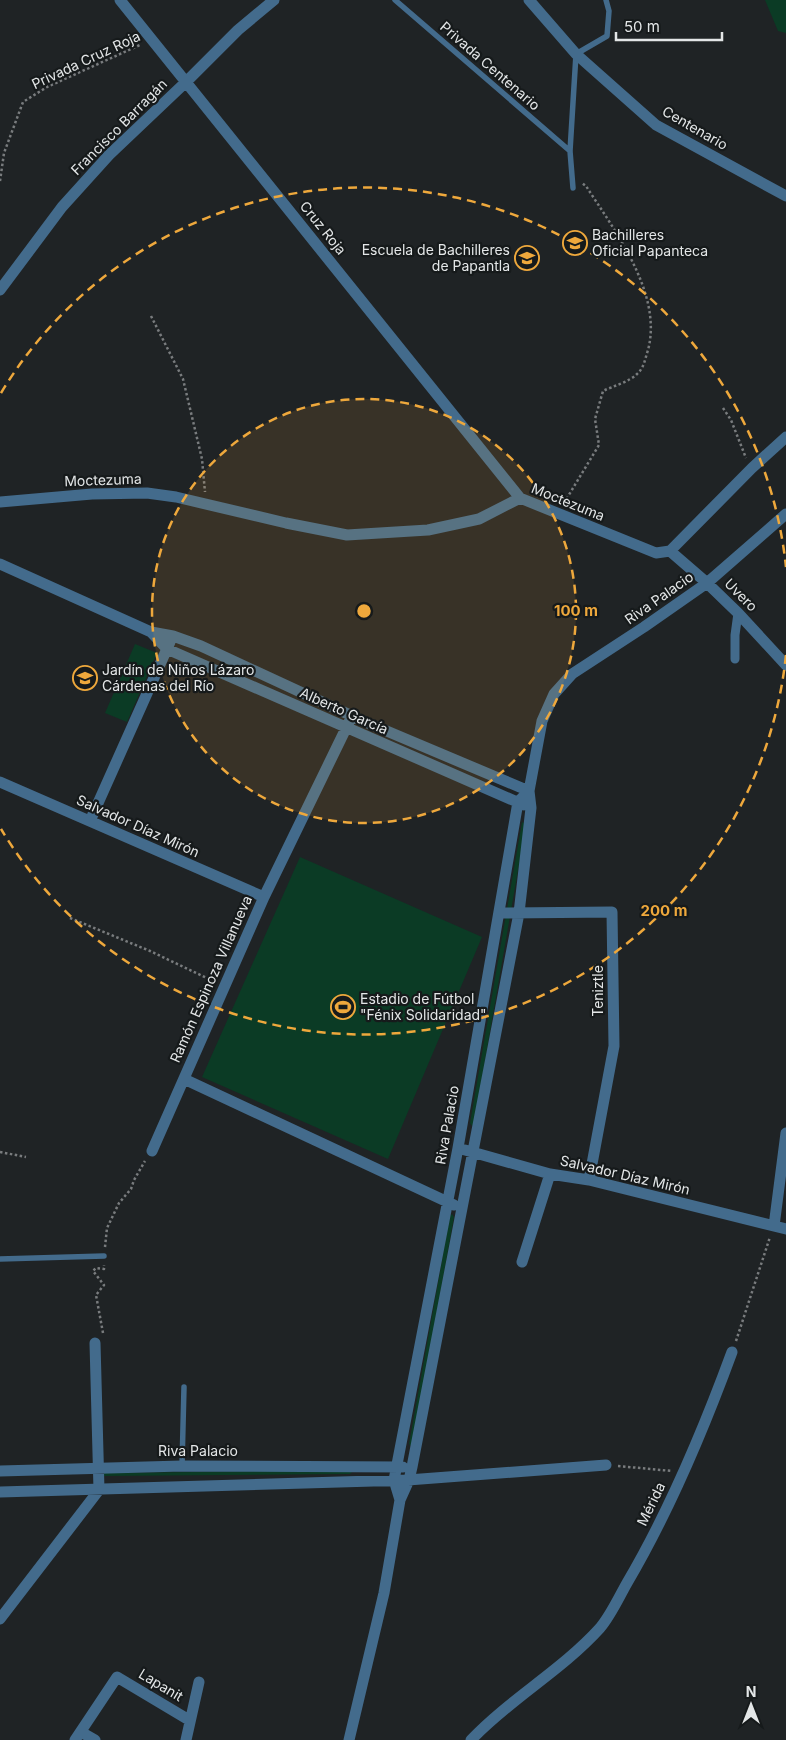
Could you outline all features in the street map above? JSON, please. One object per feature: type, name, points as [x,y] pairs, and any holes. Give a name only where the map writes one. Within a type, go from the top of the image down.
[{"type":"street","name":"Cruz Roja","points":[[120,0],[187,81],[520,498]]},
{"type":"street","name":"Francisco Barragán","points":[[0,290],[62,207],[109,155],[238,30],[274,0]]},
{"type":"street","name":"Centenario","points":[[529,0],[576,54],[656,125],[786,196]]},
{"type":"street","points":[[670,551],[752,468],[786,437]]},
{"type":"street","name":"Moctezuma","points":[[0,502],[92,494],[146,493],[176,497],[286,523],[347,535],[428,530],[479,519],[520,498],[656,553],[670,551]]},
{"type":"street","name":"Riva Palacio","points":[[349,1740],[384,1593],[400,1500],[409,1480],[412,1467],[519,913],[531,808],[528,791],[542,721],[554,694],[572,674],[707,583],[786,514]]},
{"type":"street","name":"Uvero","points":[[670,551],[738,612],[786,665]]},
{"type":"street","name":"Alberto García","points":[[0,564],[150,632],[173,636],[201,646],[352,716],[528,791]]},
{"type":"street","points":[[735,659],[735,635],[738,612]]},
{"type":"street","name":"Alberto García","points":[[150,632],[167,649],[531,808]]},
{"type":"street","points":[[90,821],[173,636]]},
{"type":"street","name":"Ramón Espinoza Villanueva","points":[[152,1151],[264,897],[352,716]]},
{"type":"street","name":"Salvador Díaz Mirón","points":[[0,782],[264,897]]},
{"type":"street","points":[[518,802],[528,791]]},
{"type":"street","name":"Riva Palacio","points":[[400,1500],[394,1480],[396,1467],[458,1148],[518,802]]},
{"type":"street","name":"Teniztle","points":[[499,913],[612,912],[614,1046],[589,1180]]},
{"type":"street","points":[[184,1079],[462,1208]]},
{"type":"street","points":[[774,1226],[786,1133]]},
{"type":"street","name":"Salvador Díaz Mirón","points":[[458,1148],[550,1174],[589,1180],[786,1229]]},
{"type":"street","points":[[522,1262],[550,1174]]},
{"type":"street","points":[[0,1619],[99,1490],[95,1343]]},
{"type":"street","name":"Mérida","points":[[471,1740],[491,1719],[576,1654],[602,1626],[638,1564],[683,1472],[715,1398],[732,1352]]},
{"type":"street","points":[[0,1492],[409,1480],[606,1465]]},
{"type":"street","name":"Riva Palacio","points":[[0,1471],[182,1466],[412,1467]]},
{"type":"street","points":[[208,1466],[208,1486]]},
{"type":"street","name":"Lapanit","points":[[78,1736],[117,1677],[190,1720]]},
{"type":"street","points":[[186,1740],[199,1682]]},
{"type":"street","points":[[78,1736],[95,1740]]},
{"type":"lane","name":"Privada Centenario","points":[[395,0],[570,151]]},
{"type":"lane","points":[[573,188],[570,151],[576,54],[607,36],[609,11],[606,0]]},
{"type":"lane","points":[[0,1259],[104,1256]]},
{"type":"lane","points":[[182,1466],[184,1387]]},
{"type":"path","name":"Privada Cruz Roja","points":[[0,181],[4,153],[23,102],[46,87],[152,40]]},
{"type":"path","points":[[558,514],[599,445],[595,419],[603,391],[636,376],[643,367],[652,336],[648,302],[634,266],[586,186],[572,176]]},
{"type":"path","points":[[151,316],[183,379],[202,459],[207,504]]},
{"type":"path","points":[[723,408],[731,420],[742,452],[752,468]]},
{"type":"path","points":[[70,918],[150,951],[224,986]]},
{"type":"path","points":[[95,1343],[103,1335],[96,1295],[104,1285],[92,1271],[96,1268],[104,1269],[107,1228],[119,1203],[132,1189],[134,1180],[152,1151]]},
{"type":"path","points":[[0,1152],[26,1156]]},
{"type":"path","points":[[732,1352],[774,1226]]},
{"type":"path","points":[[606,1465],[683,1472]]},
{"type":"green space","points":[[765,0],[786,0],[786,33],[778,31]]},
{"type":"green space","points":[[135,644],[157,653],[127,722],[105,713]]},
{"type":"green space","points":[[522,822],[526,824],[474,1124],[472,1126],[470,1123]]},
{"type":"green space","name":"Estadio de Fútbol \"Fénix Solidaridad\"","points":[[300,857],[482,937],[388,1159],[202,1077]]},
{"type":"green space","points":[[452,1214],[454,1217],[413,1444],[411,1446],[409,1444],[450,1216]]},
{"type":"green space","points":[[350,1470],[352,1472],[350,1474],[103,1476],[104,1473]]},
{"type":"place","name":"Bachilleres Oficial Papanteca","points":[[575,243]]},
{"type":"place","name":"Escuela de Bachilleres de Papantla","points":[[527,258]]},
{"type":"place","name":"Jardín de Niños Lázaro Cárdenas del Río","points":[[85,678]]},
{"type":"place","name":"Estadio de Fútbol \"Fénix Solidaridad\"","points":[[343,1007]]}]
